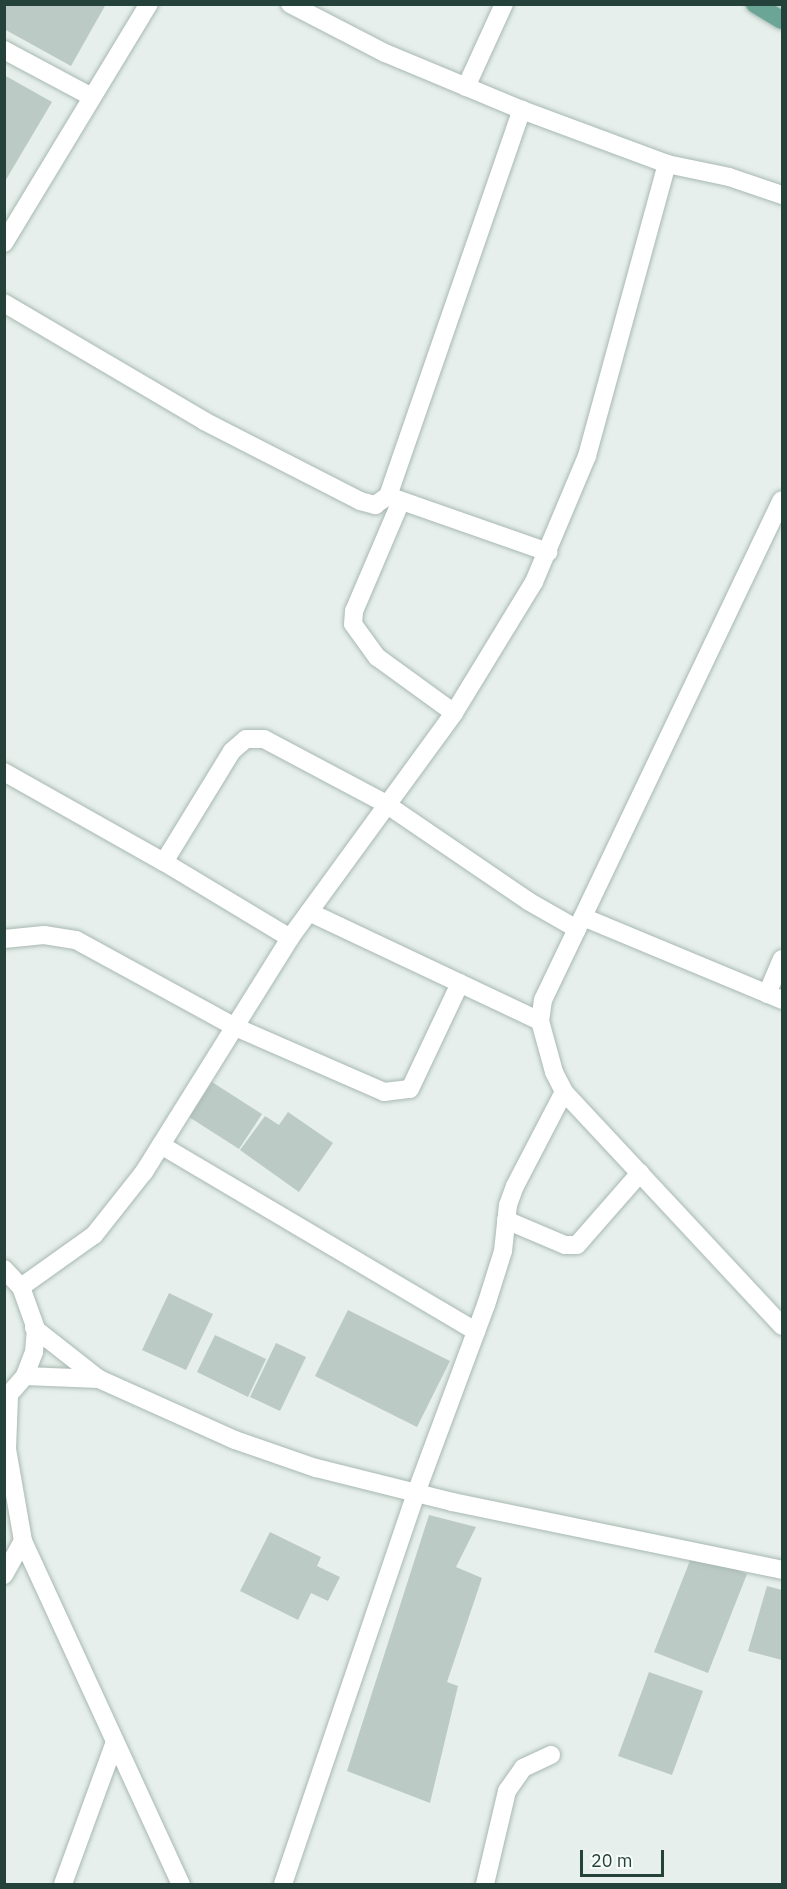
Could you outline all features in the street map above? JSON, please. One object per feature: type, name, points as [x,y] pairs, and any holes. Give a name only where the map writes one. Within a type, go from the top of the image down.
[{"type":"main road","points":[[755,4],[783,20]]},
{"type":"street","points":[[4,243],[149,4]]},
{"type":"street","points":[[290,4],[385,53],[522,110],[667,164],[729,177],[783,195]]},
{"type":"street","points":[[466,87],[504,4]]},
{"type":"street","points":[[4,50],[92,97]]},
{"type":"street","points":[[454,713],[376,657],[353,624],[354,611],[395,498],[522,110]]},
{"type":"street","points":[[21,1287],[94,1234],[161,1145],[233,1026],[290,938],[454,713],[548,552],[586,456],[667,164]]},
{"type":"street","points":[[4,303],[285,464],[360,501],[375,505],[395,498],[548,552]]},
{"type":"street","points":[[783,500],[543,1000],[540,1021],[554,1072],[564,1092],[783,1326]]},
{"type":"street","points":[[164,862],[232,751],[246,739],[264,739],[386,804],[528,901],[775,997],[783,959]]},
{"type":"street","points":[[4,772],[164,862],[290,938]]},
{"type":"street","points":[[309,912],[540,1021]]},
{"type":"street","points":[[4,939],[44,935],[76,939],[233,1026],[384,1092],[400,1093],[410,1089],[460,983]]},
{"type":"street","points":[[283,1884],[416,1493],[503,1251],[506,1220],[525,1161],[564,1092]]},
{"type":"street","points":[[161,1145],[476,1331]]},
{"type":"street","points":[[506,1220],[566,1245],[577,1245],[640,1173]]},
{"type":"street","points":[[4,1269],[21,1287],[34,1328],[34,1352],[26,1376],[7,1398],[7,1449],[24,1541],[182,1884]]},
{"type":"street","points":[[34,1328],[99,1379],[235,1440],[316,1468],[416,1493],[783,1570]]},
{"type":"street","points":[[26,1376],[99,1379]]},
{"type":"street","points":[[4,1502],[19,1522]]},
{"type":"street","points":[[4,1575],[24,1541]]},
{"type":"street","points":[[63,1884],[115,1742]]},
{"type":"street","points":[[485,1884],[507,1791],[523,1768],[551,1755]]},
{"type":"building","points":[[4,4],[106,4],[71,66],[4,29]]},
{"type":"building","points":[[4,75],[52,102],[4,183]]},
{"type":"building","points":[[212,1082],[262,1114],[239,1149],[189,1117]]},
{"type":"building","points":[[288,1112],[333,1143],[299,1192],[240,1150],[265,1116],[279,1125]]},
{"type":"building","points":[[169,1293],[213,1314],[186,1370],[142,1350]]},
{"type":"building","points":[[348,1310],[450,1361],[417,1427],[315,1376]]},
{"type":"building","points":[[215,1335],[266,1359],[248,1397],[197,1372]]},
{"type":"building","points":[[276,1343],[306,1357],[280,1411],[250,1397]]},
{"type":"building","points":[[429,1515],[476,1527],[456,1567],[482,1578],[447,1682],[458,1686],[430,1803],[347,1771]]},
{"type":"building","points":[[270,1532],[321,1557],[317,1566],[340,1577],[328,1601],[311,1593],[298,1620],[240,1591]]},
{"type":"building","points":[[693,1553],[747,1574],[708,1673],[654,1652]]},
{"type":"building","points":[[767,1586],[782,1590],[782,1660],[748,1651]]},
{"type":"building","points":[[649,1672],[703,1691],[672,1775],[618,1756]]}]
